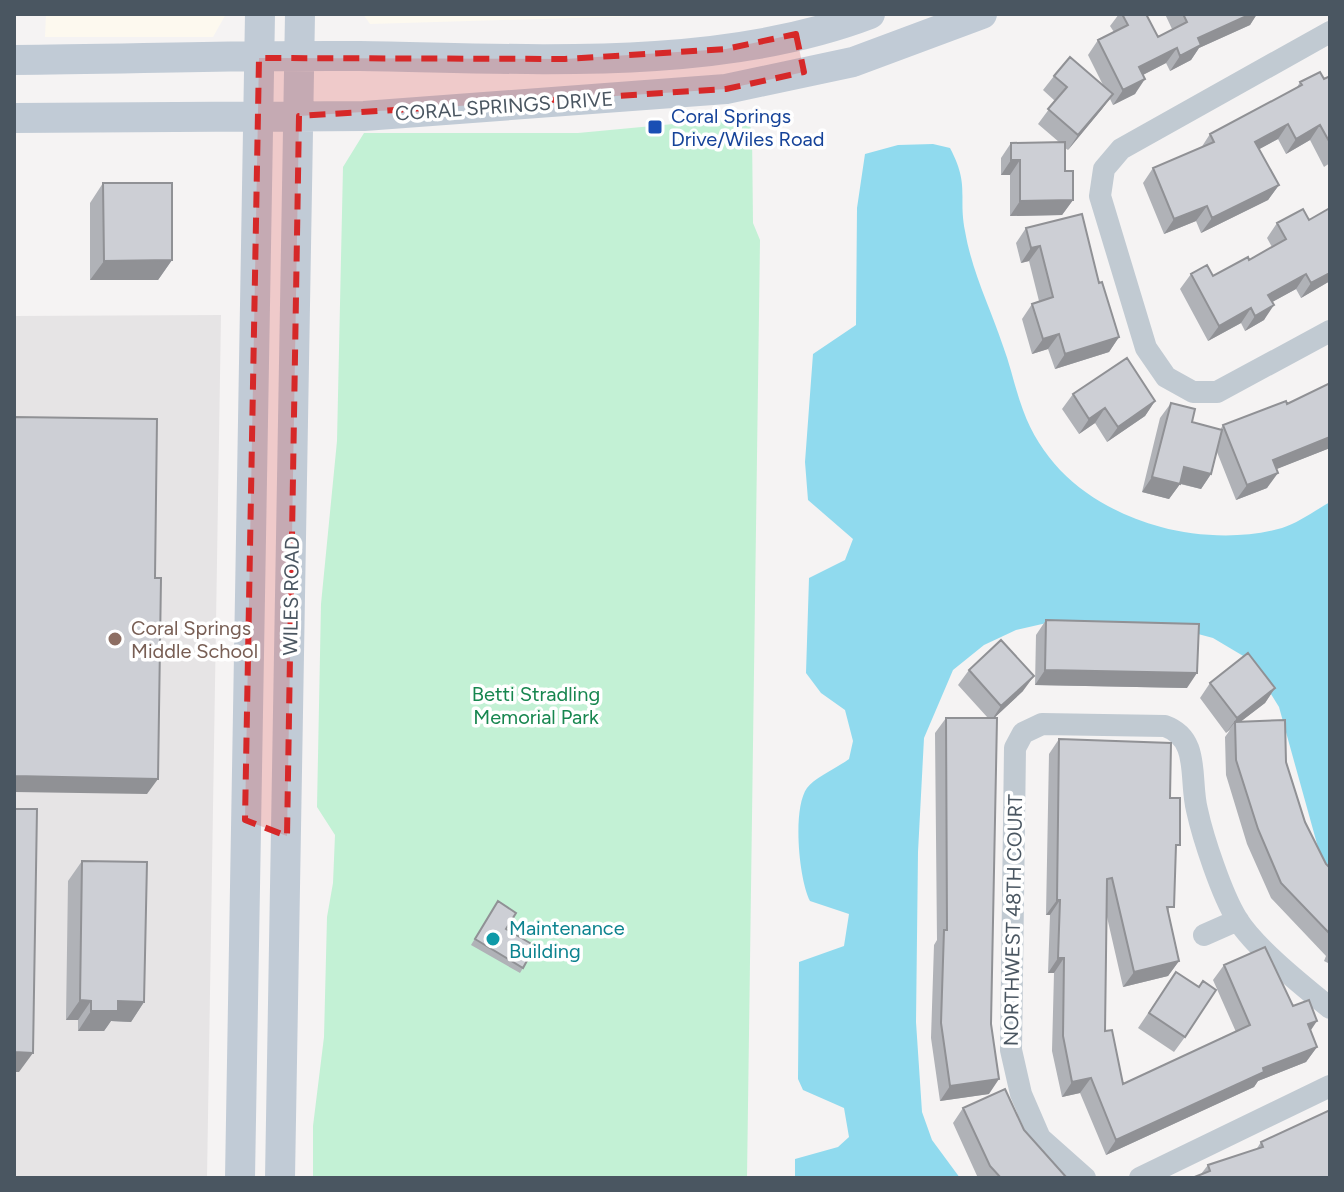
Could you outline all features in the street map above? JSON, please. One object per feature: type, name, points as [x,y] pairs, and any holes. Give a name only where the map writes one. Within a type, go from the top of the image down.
[{"type":"main road","name":"WILES ROAD","points":[[240,1178],[260,14]]},
{"type":"main road","name":"WILES ROAD","points":[[280,1178],[300,14]]},
{"type":"main road","points":[[14,60],[565,59],[726,49],[870,14]]},
{"type":"main road","name":"CORAL SPRINGS DRIVE","points":[[14,118],[258,117],[444,111],[726,89],[853,62],[982,14]]},
{"type":"main road","points":[[796,34],[804,72]]},
{"type":"main road","points":[[245,820],[287,836]]},
{"type":"main road","points":[[244,859],[286,871]]},
{"type":"street","points":[[1330,32],[1121,149],[1104,169],[1100,196],[1146,348],[1166,377],[1193,392],[1217,392],[1330,331]]},
{"type":"street","name":"NORTHWEST 48TH COURT","points":[[1085,1178],[1040,1138],[1021,1094],[1011,1050],[1015,748],[1023,733],[1042,724],[1165,726],[1179,731],[1189,743],[1196,810],[1238,920]]},
{"type":"street","points":[[1204,935],[1238,920],[1294,979],[1330,1008]]},
{"type":"street","points":[[1140,1178],[1330,1086]]},
{"type":"highlighted area","points":[[796,34],[804,72],[726,89],[299,116],[287,836],[245,820],[259,58],[565,59],[726,49]]},
{"type":"shaded area","points":[[46,14],[226,14],[213,37],[45,37]]},
{"type":"shaded area","points":[[363,14],[707,14],[370,24]]},
{"type":"shaded area","name":"Coral Springs Middle School","points":[[221,315],[207,1178],[14,1178],[14,316]]},
{"type":"green space","name":"Betti Stradling Memorial Park","points":[[748,117],[752,133],[753,223],[760,240],[747,1178],[313,1178],[313,1126],[324,1037],[327,917],[333,883],[335,835],[317,807],[321,604],[337,441],[343,167],[364,133],[578,133]]},
{"type":"water","points":[[933,144],[950,148],[960,172],[968,246],[1023,410],[1046,452],[1077,486],[1138,520],[1205,535],[1268,532],[1301,520],[1330,502],[1330,869],[1319,851],[1279,707],[1250,660],[1213,638],[1187,631],[1051,622],[1016,630],[984,645],[953,670],[924,738],[918,852],[916,1022],[922,1112],[932,1140],[960,1178],[795,1178],[795,1159],[838,1147],[849,1137],[844,1108],[803,1090],[798,1079],[799,962],[844,946],[849,914],[810,901],[800,862],[798,827],[802,798],[810,784],[849,759],[853,741],[845,710],[821,693],[806,673],[809,578],[845,560],[853,539],[808,500],[805,462],[813,354],[856,325],[857,208],[865,154],[898,145]]},
{"type":"building","points":[[1122,14],[1146,14],[1158,37],[1187,22],[1183,14],[1251,14],[1198,38],[1201,45],[1180,56],[1177,48],[1139,67],[1145,79],[1123,90],[1098,40],[1128,25]]},
{"type":"building","points":[[1070,57],[1113,94],[1078,135],[1048,109],[1067,87],[1054,76]]},
{"type":"building","points":[[1320,72],[1324,79],[1330,76],[1330,143],[1320,125],[1296,139],[1288,124],[1255,142],[1279,185],[1212,218],[1207,206],[1174,219],[1153,168],[1214,142],[1210,134],[1302,85],[1300,82]]},
{"type":"building","points":[[1065,142],[1065,171],[1073,171],[1073,200],[1020,201],[1020,160],[1011,160],[1011,143]]},
{"type":"building","points":[[103,183],[172,183],[172,260],[104,261]]},
{"type":"building","points":[[1330,208],[1330,273],[1311,283],[1306,274],[1268,295],[1274,305],[1255,316],[1251,308],[1219,326],[1191,274],[1207,265],[1213,276],[1248,257],[1249,260],[1286,239],[1277,223],[1303,209],[1309,220]]},
{"type":"building","points":[[1082,214],[1099,283],[1102,282],[1119,337],[1065,354],[1059,334],[1043,339],[1032,304],[1053,297],[1040,246],[1031,248],[1026,228]]},
{"type":"building","points":[[1127,358],[1155,401],[1118,427],[1105,408],[1089,419],[1073,394]]},
{"type":"building","points":[[1330,383],[1330,437],[1273,460],[1278,473],[1247,485],[1223,425],[1286,401],[1287,404]]},
{"type":"building","points":[[1171,403],[1195,409],[1192,422],[1222,430],[1211,474],[1184,467],[1180,484],[1152,477]]},
{"type":"building","points":[[14,417],[157,419],[155,578],[161,578],[158,779],[14,776]]},
{"type":"building","points":[[1046,620],[1199,624],[1197,673],[1045,670]]},
{"type":"building","points":[[1001,640],[1034,676],[1001,706],[969,670]]},
{"type":"building","points":[[1248,653],[1275,688],[1237,718],[1210,683]]},
{"type":"building","points":[[946,718],[997,718],[991,1024],[999,1079],[950,1086],[941,1023],[944,930],[947,930]]},
{"type":"building","points":[[1285,720],[1286,762],[1305,822],[1330,868],[1330,934],[1281,883],[1258,829],[1236,760],[1235,722]]},
{"type":"building","points":[[1059,739],[1171,743],[1170,798],[1180,798],[1180,845],[1176,845],[1174,907],[1167,907],[1179,961],[1134,972],[1112,878],[1107,879],[1105,1031],[1112,1030],[1123,1084],[1250,1025],[1224,965],[1265,947],[1293,1006],[1309,1000],[1317,1021],[1308,1024],[1317,1047],[1263,1068],[1264,1072],[1116,1140],[1091,1078],[1072,1082],[1063,1036],[1064,958],[1058,958],[1060,900],[1057,900]]},
{"type":"building","points":[[14,809],[37,809],[33,1053],[14,1052]]},
{"type":"building","points":[[82,861],[147,862],[144,1002],[118,1001],[118,1011],[91,1011],[91,1001],[80,1000]]},
{"type":"building","name":"Maintenance Building","points":[[498,901],[516,913],[506,929],[535,946],[523,968],[475,939]]},
{"type":"building","points":[[1176,972],[1199,987],[1203,981],[1216,990],[1185,1037],[1149,1013]]},
{"type":"building","points":[[1005,1089],[1024,1130],[1067,1178],[1001,1178],[990,1166],[963,1108]]},
{"type":"building","points":[[1330,1110],[1330,1178],[1192,1178],[1210,1171],[1208,1165],[1263,1147],[1261,1142]]},
{"type":"place","name":"Coral Springs Drive/Wiles Road","points":[[655,127]]},
{"type":"place","name":"Coral Springs Middle School","points":[[115,639]]},
{"type":"place","name":"Maintenance Building","points":[[493,939]]}]
